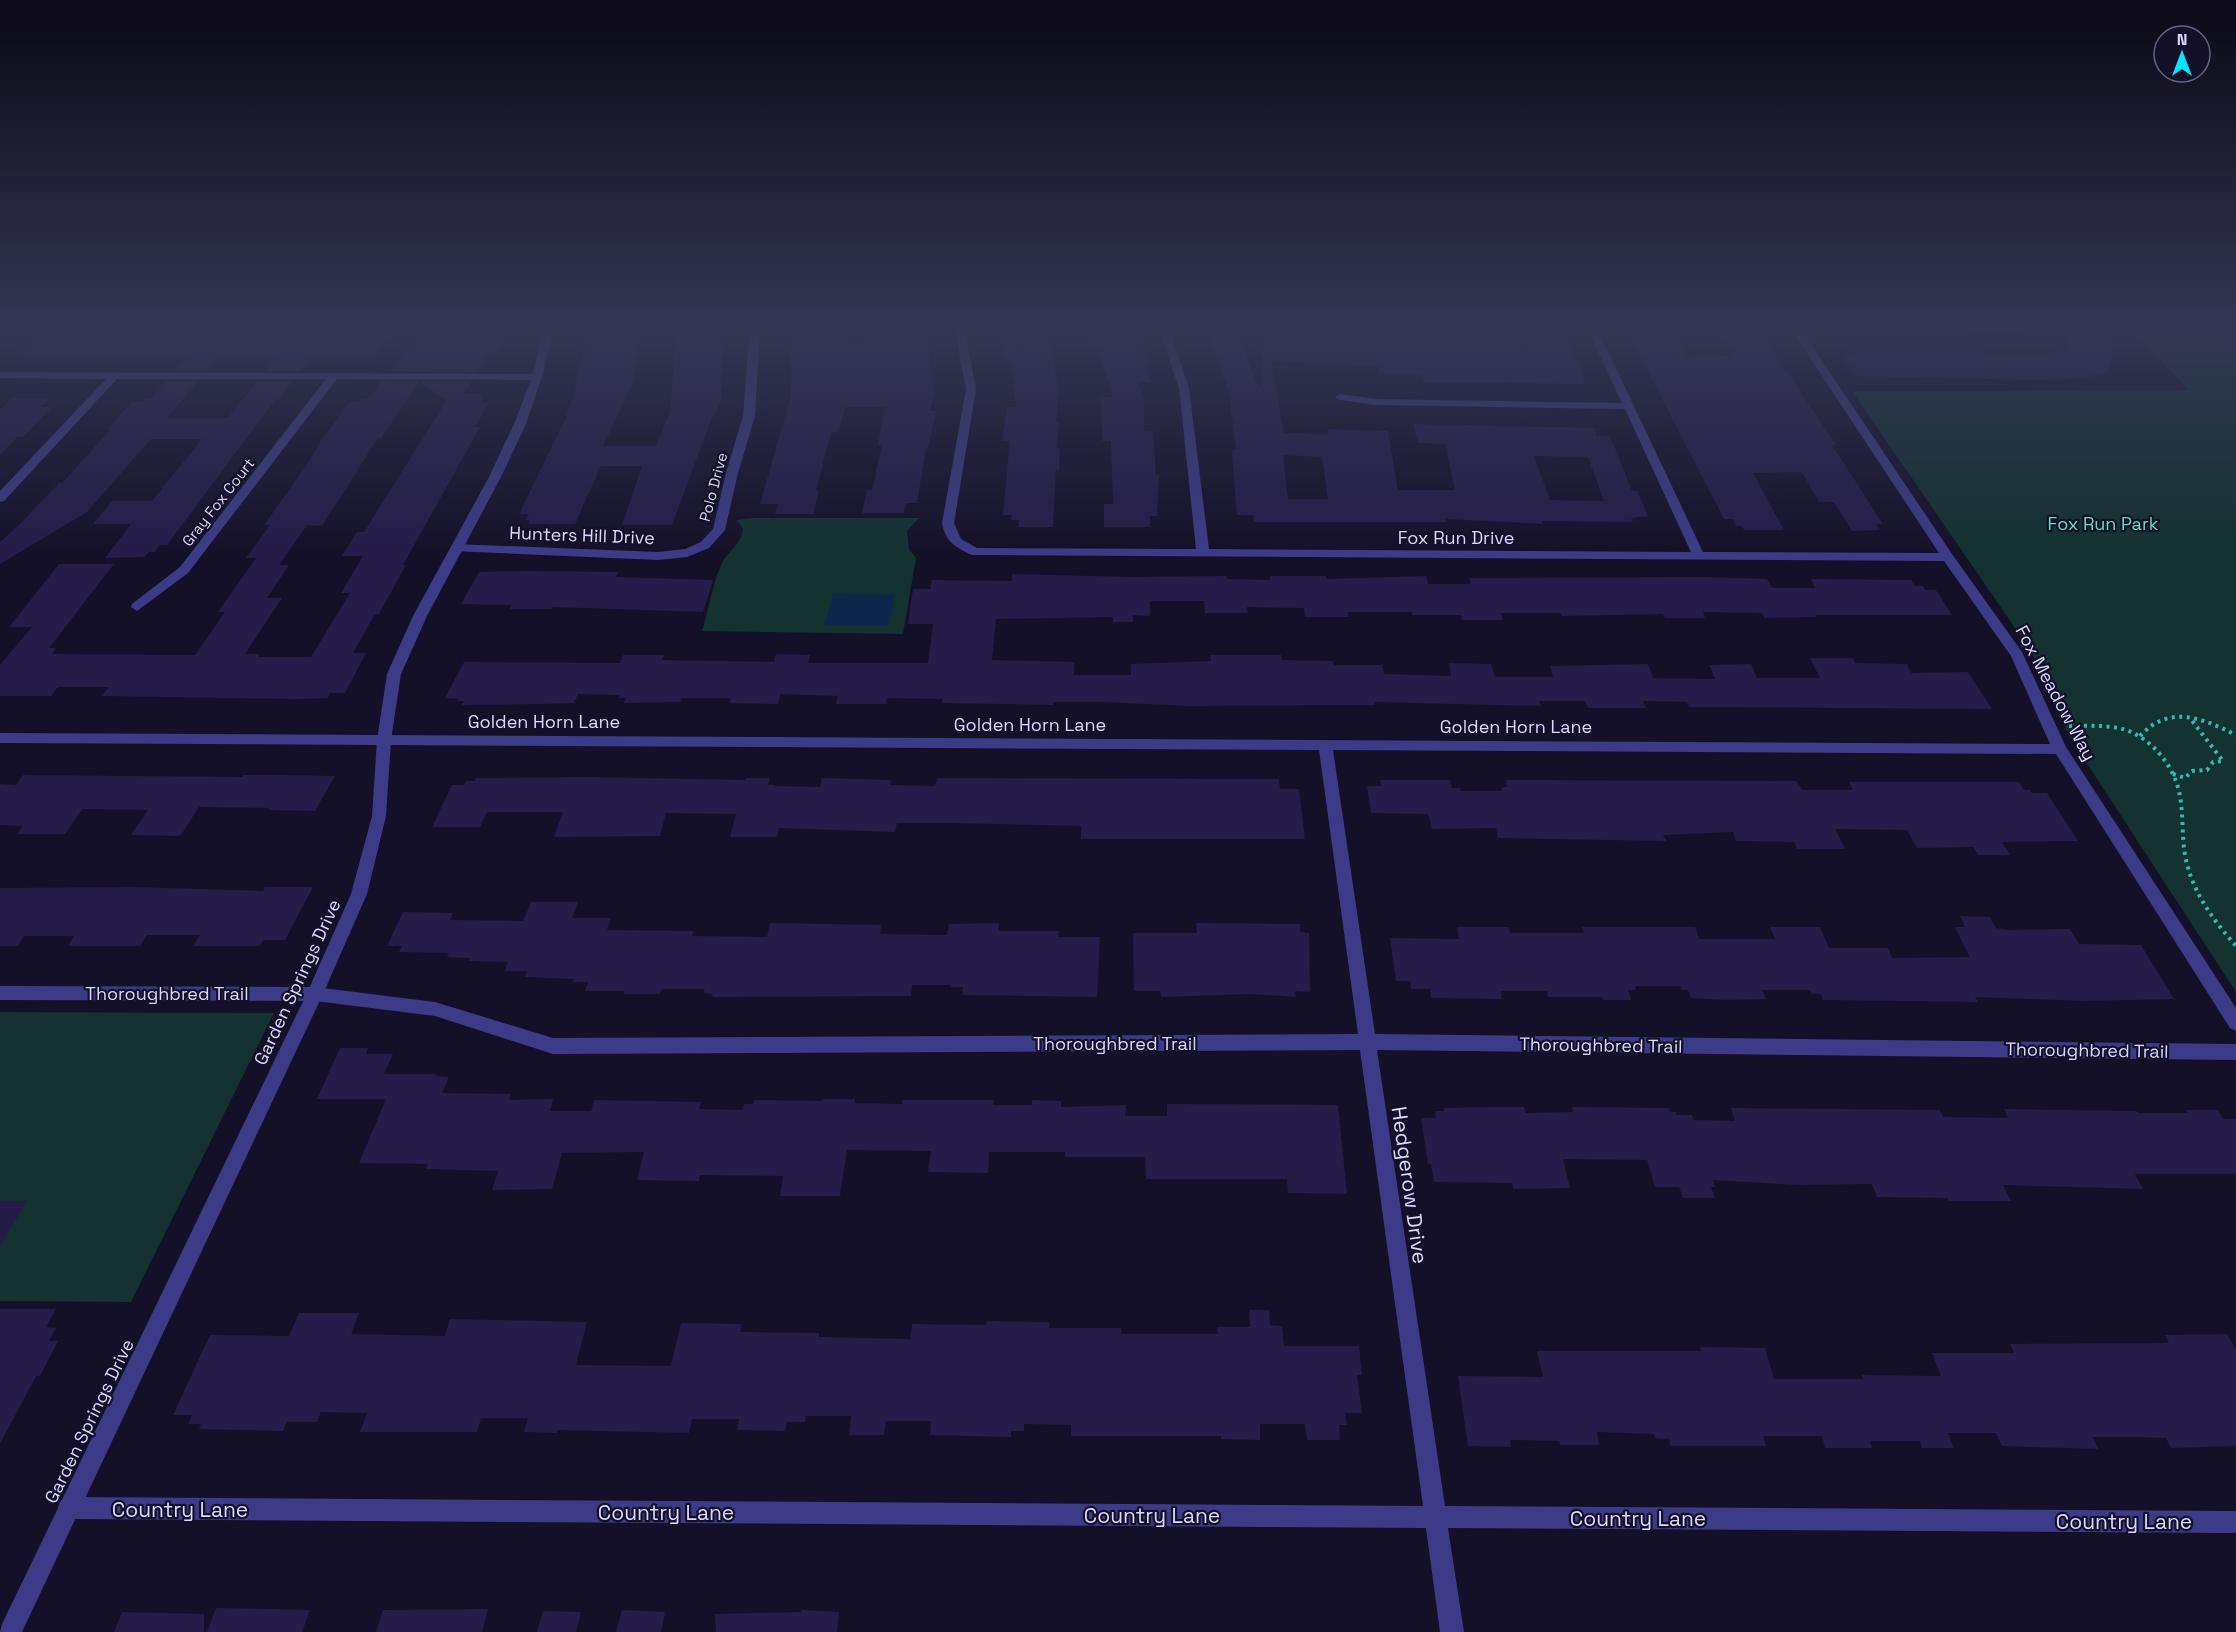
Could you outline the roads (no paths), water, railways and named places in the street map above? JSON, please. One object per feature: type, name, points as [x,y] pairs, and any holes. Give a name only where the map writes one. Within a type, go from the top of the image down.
[{"type":"street","points":[[0,498],[90,402]]},
{"type":"street","name":"Gray Fox Court","points":[[137,607],[184,570],[314,402]]},
{"type":"street","name":"Garden Springs Drive","points":[[10,1632],[315,994],[359,894],[379,816],[384,740],[394,674],[420,616],[507,451],[527,402]]},
{"type":"street","name":"Polo Drive","points":[[705,545],[719,530],[732,473],[749,416],[750,402]]},
{"type":"street","name":"Fox Run Drive","points":[[969,402],[948,523],[953,539],[963,548],[986,553],[1948,557]]},
{"type":"street","points":[[1186,402],[1203,553]]},
{"type":"street","points":[[1386,402],[1627,406]]},
{"type":"street","points":[[1625,402],[1699,556]]},
{"type":"street","name":"Fox Meadow Way","points":[[1845,402],[1948,557],[2017,655],[2060,749],[2236,1023]]},
{"type":"street","name":"Hunters Hill Drive","points":[[456,548],[658,556],[687,553],[705,545]]},
{"type":"street","name":"Golden Horn Lane","points":[[0,738],[2060,749]]},
{"type":"street","name":"Hedgerow Drive","points":[[1324,745],[1452,1632]]},
{"type":"street","name":"Thoroughbred Trail","points":[[0,993],[315,994],[435,1009],[553,1046],[1367,1042],[2236,1052]]},
{"type":"street","name":"Country Lane","points":[[69,1508],[2236,1522]]},
{"type":"water","points":[[833,594],[895,595],[889,626],[825,625]]},
{"type":"park label","name":"Fox Run Park","points":[[2103,523]]}]
